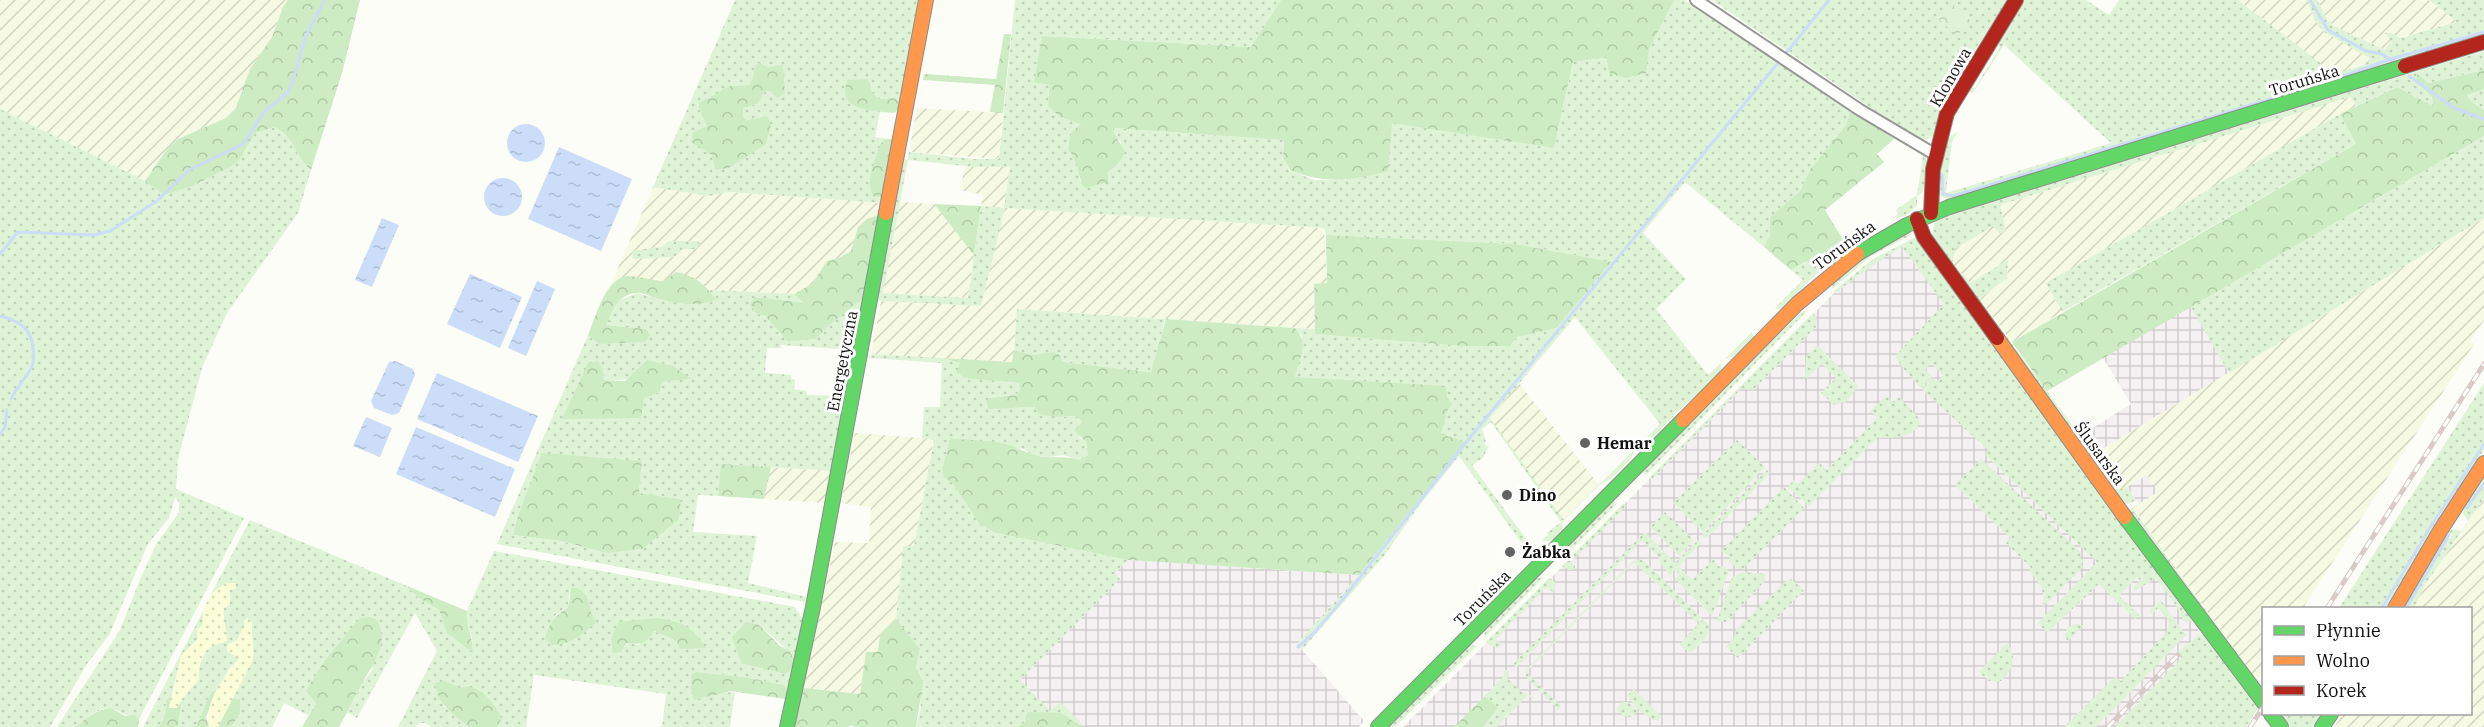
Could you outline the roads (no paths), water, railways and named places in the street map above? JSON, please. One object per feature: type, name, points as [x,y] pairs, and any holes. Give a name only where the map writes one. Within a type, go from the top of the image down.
[{"type":"street","name":"Energetyczna","points":[[788,727],[813,607],[926,0]]},
{"type":"street","points":[[1696,0],[1860,110],[1936,155]]},
{"type":"street","name":"Klonowa","points":[[1931,213],[1931,190],[1936,155],[1944,123],[1954,100],[2016,0]]},
{"type":"street","name":"Toruńska","points":[[1378,727],[1824,279],[1875,241],[1931,213],[2484,42]]},
{"type":"street","name":"Ślusarska","points":[[1917,219],[1924,237],[2124,515],[2262,700]]},
{"type":"street","points":[[2396,607],[2440,531],[2484,463]]},
{"type":"street","points":[[2272,715],[2281,727]]},
{"type":"water","points":[[526,124],[539,130],[545,143],[539,156],[526,162],[513,156],[507,143],[513,130]]},
{"type":"water","points":[[559,147],[632,179],[601,251],[528,219]]},
{"type":"water","points":[[503,178],[516,184],[522,197],[516,210],[503,216],[490,210],[484,197],[490,184]]},
{"type":"water","points":[[382,218],[399,225],[372,287],[355,280]]},
{"type":"water","points":[[470,274],[522,297],[500,348],[447,324]]},
{"type":"water","points":[[537,281],[555,289],[526,356],[508,348]]},
{"type":"water","points":[[395,361],[413,369],[415,375],[399,413],[392,415],[374,408],[371,401],[389,362]]},
{"type":"water","points":[[437,373],[538,416],[518,462],[417,419]]},
{"type":"water","points":[[366,417],[392,428],[380,457],[353,446]]},
{"type":"water","points":[[416,427],[515,469],[495,517],[396,474]]},
{"type":"waterway","points":[[0,254],[18,232],[94,235],[110,231],[157,201],[189,170],[243,144],[265,111],[291,87],[306,35],[325,0]]},
{"type":"waterway","points":[[1787,52],[1829,0]]},
{"type":"waterway","points":[[2310,0],[2328,30],[2366,51],[2382,54],[2394,62]]},
{"type":"waterway","points":[[1942,175],[1943,194],[1953,196],[2484,32]]},
{"type":"waterway","points":[[1298,647],[1313,634],[1338,605],[1472,435],[1778,63]]},
{"type":"waterway","points":[[2409,76],[2454,108],[2484,119]]},
{"type":"waterway","points":[[0,316],[23,326],[32,342],[32,367],[11,399]]},
{"type":"waterway","points":[[0,435],[5,427],[7,410]]},
{"type":"waterway","points":[[2383,607],[2484,444]]},
{"type":"waterway","points":[[2467,508],[2484,483]]},
{"type":"waterway","points":[[2407,607],[2449,535]]},
{"type":"railway","points":[[2328,607],[2484,364]]},
{"type":"railway","points":[[2108,727],[2178,655]]},
{"type":"railway","points":[[2250,727],[2262,709]]},
{"type":"place","name":"Hemar","points":[[1585,443]]},
{"type":"place","name":"Dino","points":[[1507,495]]},
{"type":"place","name":"Żabka","points":[[1510,552]]}]
